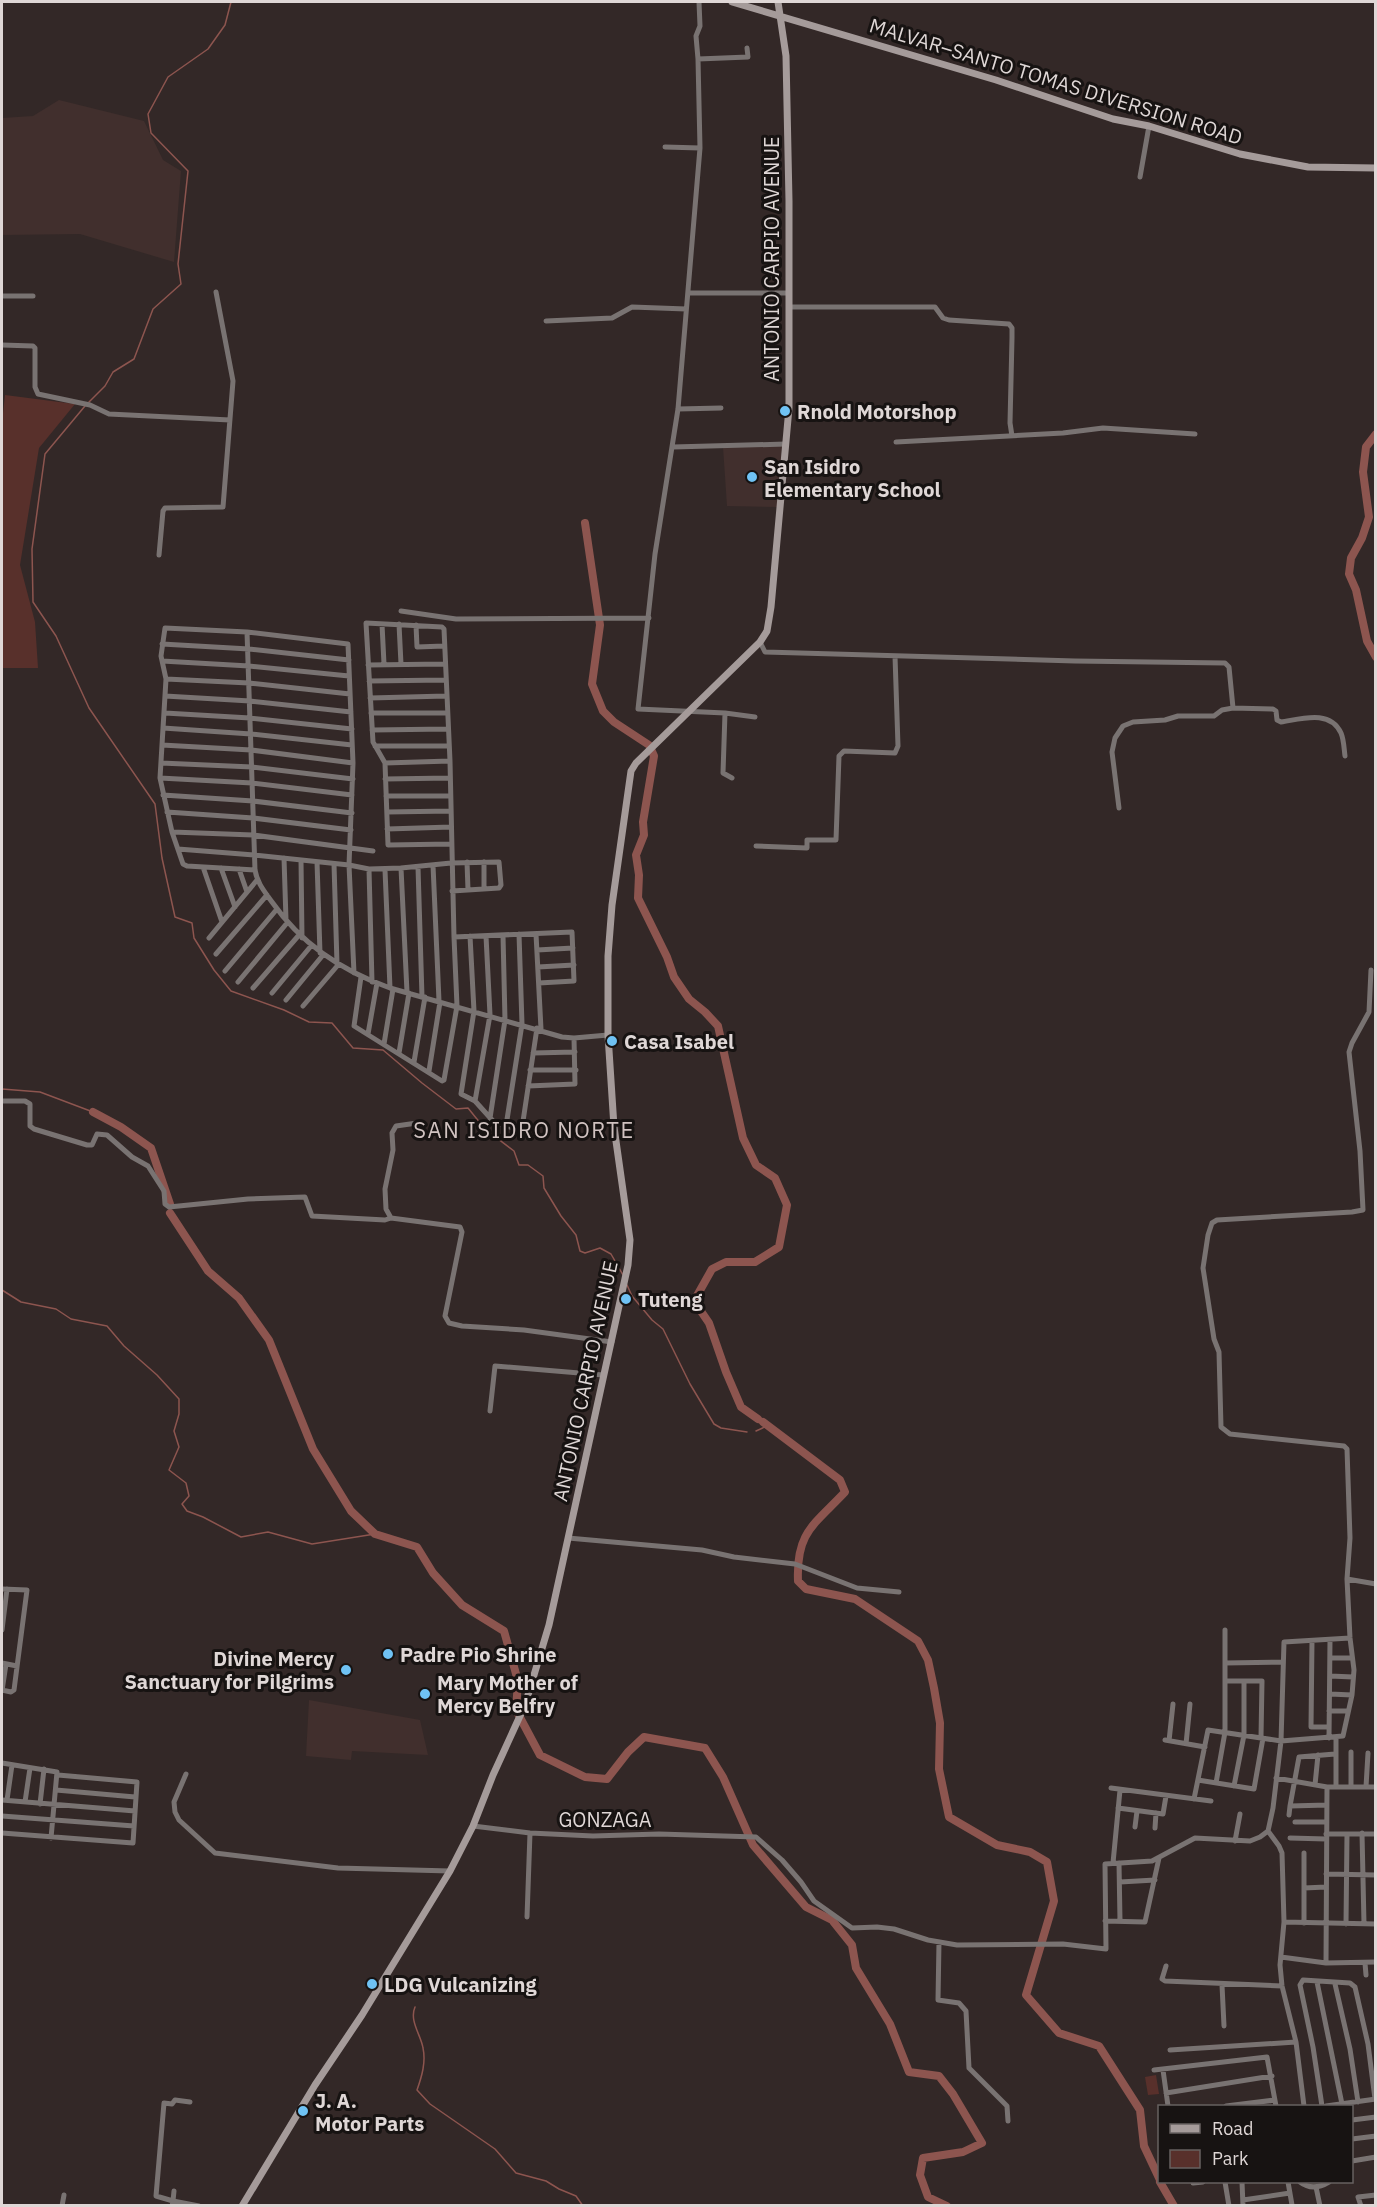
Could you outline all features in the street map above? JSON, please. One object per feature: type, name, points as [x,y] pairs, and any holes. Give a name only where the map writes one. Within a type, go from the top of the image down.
[{"type":"street","points":[[699,2],[700,26],[696,36],[700,148],[678,409],[655,554],[638,709],[725,713],[755,717]]},
{"type":"street","name":"MALVAR–SANTO TOMAS DIVERSION ROAD","points":[[732,2],[996,80],[1113,119],[1149,126],[1240,154],[1308,167],[1376,168]]},
{"type":"street","name":"ANTONIO CARPIO AVENUE","points":[[242,2205],[450,1871],[473,1826],[514,1726],[525,1705],[549,1625],[628,1265],[630,1240],[614,1127],[608,1035],[612,906],[631,771],[636,763],[760,642],[767,631],[771,607],[789,408],[786,56],[778,2]]},
{"type":"street","points":[[698,59],[748,57],[747,48]]},
{"type":"street","points":[[1140,177],[1149,126]]},
{"type":"street","points":[[665,147],[700,148]]},
{"type":"street","points":[[159,555],[162,511],[165,508],[223,507],[233,381],[216,292]]},
{"type":"street","points":[[688,293],[789,293]]},
{"type":"street","points":[[2,296],[33,296]]},
{"type":"street","points":[[546,321],[612,318],[632,307],[686,309]]},
{"type":"street","points":[[789,307],[935,307],[943,318],[950,320],[1008,324],[1012,328],[1010,423],[1012,436]]},
{"type":"street","points":[[2,345],[33,346],[35,348],[35,387],[38,394],[90,405],[109,414],[230,420]]},
{"type":"street","points":[[678,409],[721,408]]},
{"type":"street","points":[[896,442],[1063,433],[1103,428],[1195,434]]},
{"type":"street","points":[[673,447],[786,444]]},
{"type":"street","points":[[401,611],[456,619],[649,618]]},
{"type":"street","points":[[361,977],[353,1024],[442,1081],[444,1080],[457,1006],[451,863],[451,844],[451,828],[451,811],[450,761],[442,627],[366,623],[373,742],[385,763],[388,845],[451,844]]},
{"type":"street","points":[[382,624],[384,664]]},
{"type":"street","points":[[399,624],[401,664]]},
{"type":"street","points":[[416,625],[417,647],[444,646]]},
{"type":"street","points":[[255,870],[185,865],[178,849],[159,778],[166,679],[162,661],[162,644],[166,627],[247,632],[347,643],[353,763],[349,866],[354,973]]},
{"type":"street","points":[[247,632],[255,870],[257,880],[286,922],[300,937],[337,964],[361,977],[392,988],[561,1037],[608,1035]]},
{"type":"street","points":[[760,642],[765,652],[1225,663],[1229,667],[1233,708]]},
{"type":"street","points":[[162,644],[249,649],[349,660]]},
{"type":"street","points":[[756,846],[807,848],[807,840],[836,840],[839,756],[844,751],[895,753],[898,746],[895,656]]},
{"type":"street","points":[[162,661],[249,666],[349,676]]},
{"type":"street","points":[[368,665],[444,664]]},
{"type":"street","points":[[166,679],[249,683],[350,694]]},
{"type":"street","points":[[369,681],[445,680]]},
{"type":"street","points":[[165,696],[250,701],[351,712]]},
{"type":"street","points":[[370,698],[446,696]]},
{"type":"street","points":[[1119,808],[1112,752],[1115,738],[1123,726],[1133,722],[1165,720],[1178,716],[1214,716],[1222,710],[1233,708],[1275,710],[1277,720],[1281,722],[1321,716],[1328,719],[1341,733],[1345,756]]},
{"type":"street","points":[[165,713],[250,718],[352,729]]},
{"type":"street","points":[[371,713],[447,713]]},
{"type":"street","points":[[725,713],[723,773],[732,778]]},
{"type":"street","points":[[163,728],[251,734],[352,745]]},
{"type":"street","points":[[372,730],[448,729]]},
{"type":"street","points":[[162,745],[251,750],[353,763]]},
{"type":"street","points":[[375,746],[449,746]]},
{"type":"street","points":[[385,763],[450,761]]},
{"type":"street","points":[[161,763],[252,767],[353,779]]},
{"type":"street","points":[[385,779],[450,777]]},
{"type":"street","points":[[159,778],[252,783],[352,795]]},
{"type":"street","points":[[163,795],[252,801],[351,813]]},
{"type":"street","points":[[386,796],[450,796]]},
{"type":"street","points":[[387,812],[451,811]]},
{"type":"street","points":[[167,812],[253,818],[351,830]]},
{"type":"street","points":[[387,829],[451,828]]},
{"type":"street","points":[[172,832],[253,835],[373,851]]},
{"type":"street","points":[[178,849],[385,870],[451,863],[499,862],[501,885],[499,888],[452,891]]},
{"type":"street","points":[[238,982],[286,922],[284,858]]},
{"type":"street","points":[[254,988],[300,937],[301,860]]},
{"type":"street","points":[[286,1000],[322,954],[317,862]]},
{"type":"street","points":[[467,862],[468,890]]},
{"type":"street","points":[[484,862],[484,889]]},
{"type":"street","points":[[303,1006],[337,964],[334,864]]},
{"type":"street","points":[[429,1071],[439,1001],[433,865]]},
{"type":"street","points":[[203,867],[222,922]]},
{"type":"street","points":[[414,1062],[423,997],[418,867]]},
{"type":"street","points":[[221,868],[235,907]]},
{"type":"street","points":[[399,1053],[408,993],[401,868]]},
{"type":"street","points":[[239,869],[247,892]]},
{"type":"street","points":[[368,1034],[375,982],[369,869]]},
{"type":"street","points":[[384,1044],[392,988],[385,870]]},
{"type":"street","points":[[209,938],[257,880]]},
{"type":"street","points":[[216,954],[267,895]]},
{"type":"street","points":[[225,971],[277,909]]},
{"type":"street","points":[[454,937],[572,932],[574,981],[538,983]]},
{"type":"street","points":[[506,1126],[522,1024],[519,934]]},
{"type":"street","points":[[470,936],[474,1011],[460,1092],[475,1101],[493,1121],[518,1130],[522,1128],[530,1070],[539,1029],[536,934]]},
{"type":"street","points":[[490,1118],[505,1020],[503,935]]},
{"type":"street","points":[[475,1101],[490,1015],[486,936]]},
{"type":"street","points":[[272,993],[311,946]]},
{"type":"street","points":[[537,950],[573,948]]},
{"type":"street","points":[[538,967],[574,965]]},
{"type":"street","points":[[1194,1799],[1208,1730],[1281,1741],[1343,1736],[1352,1695],[1354,1670],[1351,1658],[1347,1579],[1350,1538],[1347,1449],[1344,1446],[1230,1434],[1221,1427],[1219,1352],[1214,1339],[1203,1268],[1208,1235],[1212,1223],[1217,1220],[1363,1210],[1360,1151],[1349,1052],[1369,1012],[1371,970]]},
{"type":"street","points":[[528,1086],[572,1086],[576,1082],[574,1038]]},
{"type":"street","points":[[533,1053],[575,1052]]},
{"type":"street","points":[[530,1070],[576,1070]]},
{"type":"street","points":[[2,1101],[28,1102],[30,1126],[34,1130],[87,1146],[92,1145],[97,1134],[107,1135],[132,1157],[148,1166],[164,1191],[165,1204],[168,1207],[248,1199],[305,1197],[312,1216],[385,1220],[391,1218],[460,1227],[462,1232],[445,1316],[449,1323],[612,1342]]},
{"type":"street","points":[[391,1218],[386,1209],[385,1189],[393,1150],[392,1133],[396,1126],[417,1123]]},
{"type":"street","points":[[490,1411],[495,1366],[603,1375]]},
{"type":"street","points":[[568,1538],[702,1550],[735,1557],[795,1564],[857,1588],[899,1592]]},
{"type":"street","points":[[1347,1579],[1376,1584]]},
{"type":"street","points":[[2,1630],[4,1589],[27,1590],[14,1690],[2,1691],[4,1664],[17,1666]]},
{"type":"street","points":[[1216,1783],[1225,1732],[1225,1630]]},
{"type":"street","points":[[1008,2121],[1007,2106],[969,2068],[966,2011],[959,2003],[938,2000],[939,1942],[957,1945],[1045,1944],[1106,1949],[1105,1864],[1152,1861],[1194,1838],[1250,1841],[1268,1831],[1281,1741],[1284,1642],[1350,1638]]},
{"type":"street","points":[[1330,1640],[1329,1727],[1335,1755],[1336,1787]]},
{"type":"street","points":[[1312,1641],[1311,1727],[1329,1727]]},
{"type":"street","points":[[1330,1658],[1351,1658]]},
{"type":"street","points":[[1225,1663],[1283,1662]]},
{"type":"street","points":[[1330,1676],[1353,1677]]},
{"type":"street","points":[[1198,1780],[1254,1789],[1262,1737],[1262,1682],[1225,1681]]},
{"type":"street","points":[[1234,1786],[1244,1735],[1244,1681]]},
{"type":"street","points":[[1330,1694],[1352,1695]]},
{"type":"street","points":[[1173,1704],[1167,1740],[1204,1747]]},
{"type":"street","points":[[1186,1744],[1190,1704]]},
{"type":"street","points":[[1329,1711],[1348,1711]]},
{"type":"street","points":[[1351,1752],[1351,1787]]},
{"type":"street","points":[[1366,1787],[1368,1753]]},
{"type":"street","points":[[1315,1785],[1318,1755]]},
{"type":"street","points":[[1289,1815],[1299,1757],[1335,1755]]},
{"type":"street","points":[[2,1764],[44,1769],[57,1772],[58,1775],[137,1782],[134,1843],[2,1833]]},
{"type":"street","points":[[12,1766],[4,1800],[135,1811]]},
{"type":"street","points":[[25,1802],[30,1768]]},
{"type":"street","points":[[40,1804],[44,1769]]},
{"type":"street","points":[[186,1774],[174,1802],[175,1812],[179,1820],[215,1853],[338,1868],[450,1871]]},
{"type":"street","points":[[51,1838],[58,1775]]},
{"type":"street","points":[[1276,1778],[1327,1787],[1376,1787]]},
{"type":"street","points":[[1326,1963],[1327,1787]]},
{"type":"street","points":[[1111,1788],[1211,1801]]},
{"type":"street","points":[[56,1790],[135,1797]]},
{"type":"street","points":[[1120,1790],[1116,1863],[1120,1882],[1120,1921]]},
{"type":"street","points":[[1118,1808],[1163,1814],[1166,1796]]},
{"type":"street","points":[[1290,1806],[1327,1805]]},
{"type":"street","points":[[1135,1827],[1137,1810]]},
{"type":"street","points":[[1155,1828],[1156,1813]]},
{"type":"street","points":[[1235,1841],[1240,1814]]},
{"type":"street","points":[[2,1816],[134,1826]]},
{"type":"street","points":[[1295,1822],[1326,1822]]},
{"type":"street","name":"GONZAGA","points":[[473,1826],[530,1833],[611,1837],[659,1834],[752,1837],[763,1841],[801,1882],[814,1901],[846,1925],[852,1928],[894,1929],[939,1942]]},
{"type":"street","points":[[1268,1831],[1280,1846],[1281,1853],[1284,1922],[1280,1965],[1282,1986],[1296,2042],[1304,2105]]},
{"type":"street","points":[[527,1917],[530,1833]]},
{"type":"street","points":[[1362,1833],[1364,1924]]},
{"type":"street","points":[[1347,1834],[1347,1924]]},
{"type":"street","points":[[1290,1838],[1376,1834]]},
{"type":"street","points":[[1304,1853],[1304,1923]]},
{"type":"street","points":[[1105,1921],[1145,1922],[1159,1858]]},
{"type":"street","points":[[1326,1874],[1376,1875]]},
{"type":"street","points":[[1120,1882],[1155,1880]]},
{"type":"street","points":[[1304,1888],[1326,1887]]},
{"type":"street","points":[[1284,1922],[1376,1924]]},
{"type":"street","points":[[1281,1957],[1326,1963],[1376,1962]]},
{"type":"street","points":[[1365,1963],[1366,1975]]},
{"type":"street","points":[[1166,1966],[1162,1979],[1165,1982],[1282,1986]]},
{"type":"street","points":[[1324,2105],[1300,1985],[1303,1980],[1350,1983],[1354,1987],[1368,2044],[1375,2099],[1333,2105]]},
{"type":"street","points":[[1317,1982],[1342,2104]]},
{"type":"street","points":[[1335,1983],[1350,2049],[1358,2102]]},
{"type":"street","points":[[1222,1985],[1224,2026]]},
{"type":"street","points":[[1170,2050],[1296,2042]]},
{"type":"street","points":[[1154,2070],[1267,2057],[1276,2103],[1243,2105]]},
{"type":"street","points":[[1163,2070],[1168,2105]]},
{"type":"street","points":[[1166,2093],[1272,2076]]},
{"type":"street","points":[[190,2102],[175,2100],[172,2104],[164,2103],[156,2196],[173,2204],[199,2205]]},
{"type":"street","points":[[1353,2120],[1376,2117]]},
{"type":"street","points":[[1353,2139],[1376,2136]]},
{"type":"street","points":[[1353,2161],[1376,2157]]},
{"type":"street","points":[[1225,2183],[1229,2205]]},
{"type":"street","points":[[1242,2183],[1243,2203],[1290,2193]]},
{"type":"street","points":[[1288,2183],[1292,2205]]},
{"type":"street","points":[[1303,2183],[1309,2187],[1325,2183]]},
{"type":"street","points":[[1316,2187],[1320,2205]]},
{"type":"street","points":[[173,2204],[174,2191]]},
{"type":"street","points":[[62,2205],[64,2195]]},
{"type":"street","points":[[1361,2205],[1358,2197],[1376,2195]]},
{"type":"shaded area","points":[[59,100],[144,121],[163,160],[181,171],[174,262],[80,234],[2,235],[2,118],[33,116]]},
{"type":"shaded area","name":"San Isidro Elementary School","points":[[782,446],[777,507],[727,506],[723,447]]},
{"type":"shaded area","points":[[309,1700],[420,1720],[428,1755],[352,1751],[351,1760],[306,1756]]},
{"type":"green space","points":[[5,395],[75,404],[39,448],[20,565],[35,622],[38,668],[2,668],[2,422]]},
{"type":"green space","points":[[1156,2075],[1159,2094],[1148,2095],[1145,2077]]},
{"type":"waterway","points":[[89,402],[105,386],[113,372],[134,359],[153,309],[181,284],[178,264],[188,171],[151,133],[148,114],[168,77],[208,49],[225,25],[231,2]]},
{"type":"waterway","points":[[85,406],[45,454],[32,549],[33,602],[56,636],[89,708],[155,804],[162,858],[175,917],[192,923],[194,938],[214,970],[231,991],[284,1010],[309,1022],[332,1023],[353,1048],[383,1050],[456,1109],[468,1108],[485,1129],[514,1151],[519,1165],[528,1165],[543,1176],[544,1188],[576,1235],[580,1251],[585,1253],[600,1248],[611,1254],[623,1275]]},
{"type":"waterway","points":[[1376,434],[1366,447],[1363,472],[1369,517],[1362,538],[1351,558],[1349,574],[1356,590],[1367,641],[1376,657]]},
{"type":"waterway","points":[[585,523],[600,625],[592,684],[603,711],[614,722],[649,745],[654,756],[643,822],[644,835],[636,855],[639,875],[638,898],[667,957],[674,977],[689,999],[718,1026],[743,1138],[756,1165],[775,1178],[787,1205],[779,1247],[755,1262],[726,1262],[712,1269],[694,1301],[709,1323],[741,1407],[758,1419]]},
{"type":"waterway","points":[[2,1089],[40,1092],[93,1112]]},
{"type":"waterway","points":[[93,1112],[121,1127],[151,1148],[170,1204]]},
{"type":"waterway","points":[[170,1213],[208,1271],[239,1298],[269,1340],[313,1449],[351,1511],[375,1534],[417,1547],[433,1573],[462,1605],[504,1631],[518,1681],[516,1710],[540,1755],[585,1777],[607,1779],[628,1752],[644,1737],[705,1748],[723,1777],[753,1845],[806,1907],[832,1920],[852,1945],[856,1968],[890,2024],[909,2072],[939,2076],[953,2094],[982,2143],[963,2152],[923,2158],[920,2175],[928,2197],[947,2206]]},
{"type":"waterway","points":[[627,1285],[632,1296],[652,1320],[663,1329],[690,1384],[714,1424],[721,1428],[747,1432]]},
{"type":"waterway","points":[[2,1290],[21,1302],[56,1309],[71,1319],[107,1326],[124,1346],[157,1375],[179,1399],[179,1414],[174,1431],[179,1447],[169,1470],[186,1483],[189,1496],[182,1504],[187,1511],[241,1537],[268,1532],[312,1544],[375,1534]]},
{"type":"waterway","points":[[763,1422],[840,1480],[845,1492],[809,1530],[800,1551],[798,1581],[806,1589],[855,1599],[918,1641],[928,1660],[940,1723],[939,1769],[949,1817],[997,1845],[1030,1852],[1047,1862],[1054,1901],[1026,1995],[1059,2033],[1099,2046],[1140,2110],[1144,2146],[1158,2176]]},
{"type":"waterway","points":[[756,1431],[769,1425]]},
{"type":"waterway","points":[[415,2007],[413,2017],[424,2053],[422,2074],[417,2090],[430,2104],[495,2149],[516,2173],[546,2181],[576,2196],[583,2206]]},
{"type":"waterway","points":[[1161,2183],[1174,2206]]},
{"type":"place","name":"Rnold Motorshop","points":[[785,411]]},
{"type":"place","name":"San Isidro Elementary School","points":[[752,477]]},
{"type":"place","name":"Casa Isabel","points":[[612,1041]]},
{"type":"place","name":"Tuteng","points":[[626,1299]]},
{"type":"place","name":"Padre Pio Shrine","points":[[388,1654]]},
{"type":"place","name":"Divine Mercy Sanctuary for Pilgrims","points":[[346,1670]]},
{"type":"place","name":"Mary Mother of Mercy Belfry","points":[[425,1694]]},
{"type":"place","name":"LDG Vulcanizing","points":[[372,1984]]},
{"type":"place","name":"J. A. Motor Parts","points":[[303,2111]]},
{"type":"district","name":"SAN ISIDRO NORTE","points":[[524,1129]]}]
